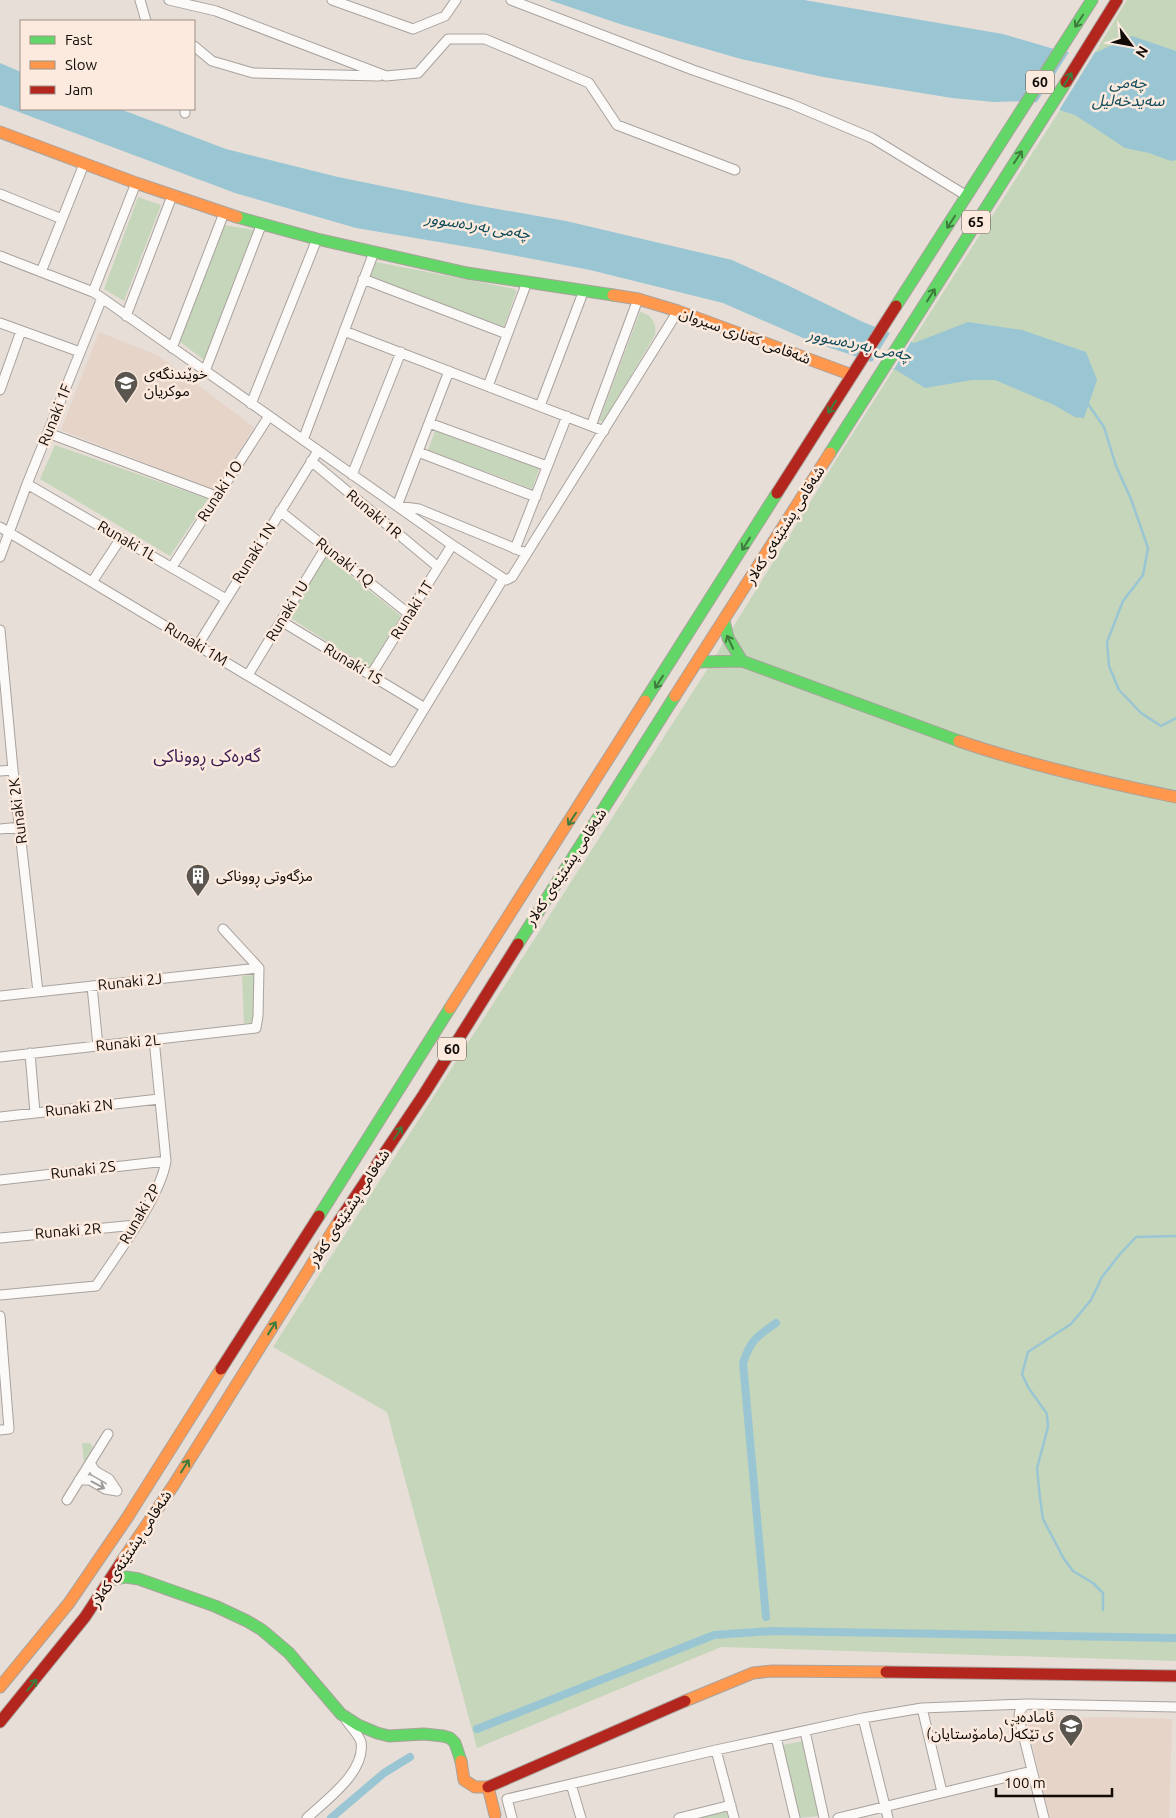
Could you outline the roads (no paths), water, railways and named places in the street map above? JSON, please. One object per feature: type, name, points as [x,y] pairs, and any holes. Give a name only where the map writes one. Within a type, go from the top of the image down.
[{"type":"main road","name":"شەقامی پشتێنەی کەلار","points":[[0,1688],[69,1603],[127,1518],[855,370],[1092,0]]},
{"type":"main road","name":"شەقامی پشتێنەی کەلار","points":[[0,1722],[85,1618],[173,1486],[341,1218],[424,1094],[1117,0]]},
{"type":"main road","name":"شەقامی کەناری سیروان","points":[[0,132],[136,184],[224,213],[317,239],[467,273],[638,299],[855,370]]},
{"type":"main road","points":[[724,621],[732,646],[742,661]]},
{"type":"main road","points":[[698,662],[742,661],[866,708],[988,750],[1096,780],[1176,798]]},
{"type":"main road","points":[[464,986],[481,991],[484,998]]},
{"type":"main road","points":[[128,1553],[130,1563],[140,1578]]},
{"type":"main road","points":[[111,1580],[125,1576],[140,1578],[152,1585],[224,1609],[259,1629],[287,1651],[309,1674],[341,1714],[373,1732],[389,1736],[429,1735],[450,1738],[457,1745],[464,1780],[475,1787],[488,1787],[694,1696],[753,1673],[782,1671],[1176,1676]]},
{"type":"main road","points":[[69,1603],[67,1609],[70,1617],[78,1620],[85,1618]]},
{"type":"main road","points":[[488,1787],[495,1815]]},
{"type":"street","points":[[140,0],[146,20]]},
{"type":"street","points":[[169,0],[216,11],[386,76]]},
{"type":"street","points":[[332,0],[413,29],[445,16],[456,0]]},
{"type":"street","points":[[511,0],[684,67],[790,104],[863,134],[967,196]]},
{"type":"street","points":[[195,47],[212,61],[253,73],[386,76],[418,72],[448,39],[485,39],[589,83],[617,125],[735,170]]},
{"type":"street","points":[[41,272],[84,164]]},
{"type":"street","points":[[93,292],[136,184]]},
{"type":"street","points":[[0,194],[62,219]]},
{"type":"street","points":[[126,316],[172,196]]},
{"type":"street","points":[[172,348],[224,213]]},
{"type":"street","points":[[205,371],[262,223]]},
{"type":"street","points":[[251,404],[317,239]]},
{"type":"street","points":[[303,440],[374,252]]},
{"type":"street","points":[[0,256],[93,292],[503,579],[508,579],[512,576],[678,311]]},
{"type":"street","points":[[363,280],[507,334]]},
{"type":"street","points":[[488,386],[526,282]]},
{"type":"street","points":[[540,406],[584,290]]},
{"type":"street","name":"Runaki 1F","points":[[9,533],[102,298]]},
{"type":"street","points":[[591,426],[638,299]]},
{"type":"street","points":[[0,323],[80,352]]},
{"type":"street","points":[[1,386],[21,331]]},
{"type":"street","points":[[344,331],[604,431]]},
{"type":"street","points":[[352,475],[401,352]]},
{"type":"street","points":[[397,506],[450,371]]},
{"type":"street","name":"Runaki 1O","points":[[172,567],[269,416]]},
{"type":"street","points":[[515,548],[567,416]]},
{"type":"street","points":[[429,423],[547,466]]},
{"type":"street","points":[[48,433],[216,496]]},
{"type":"street","name":"Runaki 1N","points":[[198,645],[318,451]]},
{"type":"street","points":[[418,452],[536,497]]},
{"type":"street","name":"Runaki 1R","points":[[311,461],[438,567]]},
{"type":"street","name":"Runaki 1L","points":[[27,484],[226,599]]},
{"type":"street","points":[[397,506],[418,509],[526,553]]},
{"type":"street","name":"Runaki 1Q","points":[[280,511],[409,614]]},
{"type":"street","name":"Runaki 1M","points":[[0,527],[392,762],[425,708]]},
{"type":"street","points":[[0,557],[9,533]]},
{"type":"street","points":[[92,582],[121,538]]},
{"type":"street","name":"Runaki 1T","points":[[371,675],[452,544]]},
{"type":"street","name":"Runaki 1U","points":[[248,675],[326,547]]},
{"type":"street","points":[[425,708],[503,579]]},
{"type":"street","name":"Runaki 1S","points":[[281,621],[425,708]]},
{"type":"street","name":"Runaki 2K","points":[[0,630],[13,770],[38,992]]},
{"type":"street","points":[[0,771],[13,770]]},
{"type":"street","points":[[0,829],[20,827]]},
{"type":"street","points":[[223,929],[259,968]]},
{"type":"street","name":"Runaki 2J","points":[[0,996],[259,968]]},
{"type":"street","name":"Runaki 2L","points":[[0,1057],[256,1028],[259,968]]},
{"type":"street","points":[[92,986],[98,1046]]},
{"type":"street","name":"Runaki 2P","points":[[0,1295],[96,1286],[142,1216],[164,1172],[166,1161],[154,1040]]},
{"type":"street","points":[[30,1054],[34,1113]]},
{"type":"street","name":"Runaki 2N","points":[[0,1117],[159,1099]]},
{"type":"street","name":"Runaki 2S","points":[[0,1180],[166,1161]]},
{"type":"street","name":"Runaki 2R","points":[[0,1238],[136,1225]]},
{"type":"street","points":[[0,1316],[5,1430]]},
{"type":"street","points":[[67,1500],[108,1434]]},
{"type":"street","points":[[79,1480],[90,1480],[105,1489],[117,1491],[109,1479],[95,1471],[90,1462]]},
{"type":"street","points":[[1026,1704],[1021,1708],[1019,1715],[1044,1818]]},
{"type":"street","points":[[512,1818],[507,1799],[804,1730],[922,1708],[1026,1704],[1176,1707]]},
{"type":"street","points":[[922,1708],[942,1792]]},
{"type":"street","points":[[307,1818],[339,1788],[356,1768],[361,1752],[361,1740],[341,1714]]},
{"type":"street","points":[[863,1718],[888,1818]]},
{"type":"street","points":[[804,1730],[824,1818]]},
{"type":"street","points":[[776,1737],[795,1818]]},
{"type":"street","points":[[716,1750],[734,1818]]},
{"type":"street","points":[[838,1818],[1032,1771]]},
{"type":"street","points":[[571,1784],[581,1818]]},
{"type":"street","points":[[679,1818],[731,1805]]},
{"type":"water","name":"چەمی سەیدخەلیل","points":[[549,0],[804,0],[1003,34],[1064,52],[1097,52],[1132,36],[1176,51],[1176,160],[1171,161],[1149,153],[1125,148],[1075,115],[1032,101],[994,102],[952,98],[823,77],[741,59],[623,25]]},
{"type":"water","points":[[0,63],[20,72],[20,110],[123,110],[226,149],[338,177],[475,205],[566,221],[732,260],[863,322],[914,343],[968,322],[1022,330],[1086,352],[1097,380],[1084,418],[1075,417],[1054,405],[995,380],[972,380],[925,388],[896,370],[810,341],[723,303],[590,270],[356,228],[235,193],[0,105]]},
{"type":"waterway","name":"چەمی بەردەسوور","points":[[1088,404],[1104,427],[1116,466],[1131,499],[1148,548],[1143,575],[1123,601],[1107,642],[1109,666],[1119,690],[1141,713],[1161,726],[1176,718]]},
{"type":"waterway","points":[[1103,1610],[1103,1593],[1093,1583],[1073,1571],[1064,1559],[1043,1519],[1037,1468],[1048,1427],[1047,1414],[1028,1387],[1022,1374],[1028,1352],[1071,1324],[1091,1300],[1102,1277],[1136,1237],[1176,1236]]},
{"type":"waterway","points":[[766,1617],[743,1363],[748,1349],[755,1340],[776,1323]]},
{"type":"waterway","points":[[477,1729],[714,1635],[772,1631],[1176,1638]]},
{"type":"waterway","points":[[331,1818],[384,1773],[410,1757]]},
{"type":"place","name":"خوێندنگەی موکریان","points":[[126,404]]},
{"type":"place","name":"مزگەوتی ڕووناکی","points":[[198,897]]},
{"type":"place","name":"ئامادەیی (مامۆستایان)ی تێکەڵ","points":[[1071,1747]]},
{"type":"district","name":"گەرەکی ڕووناکی","points":[[207,756]]}]
